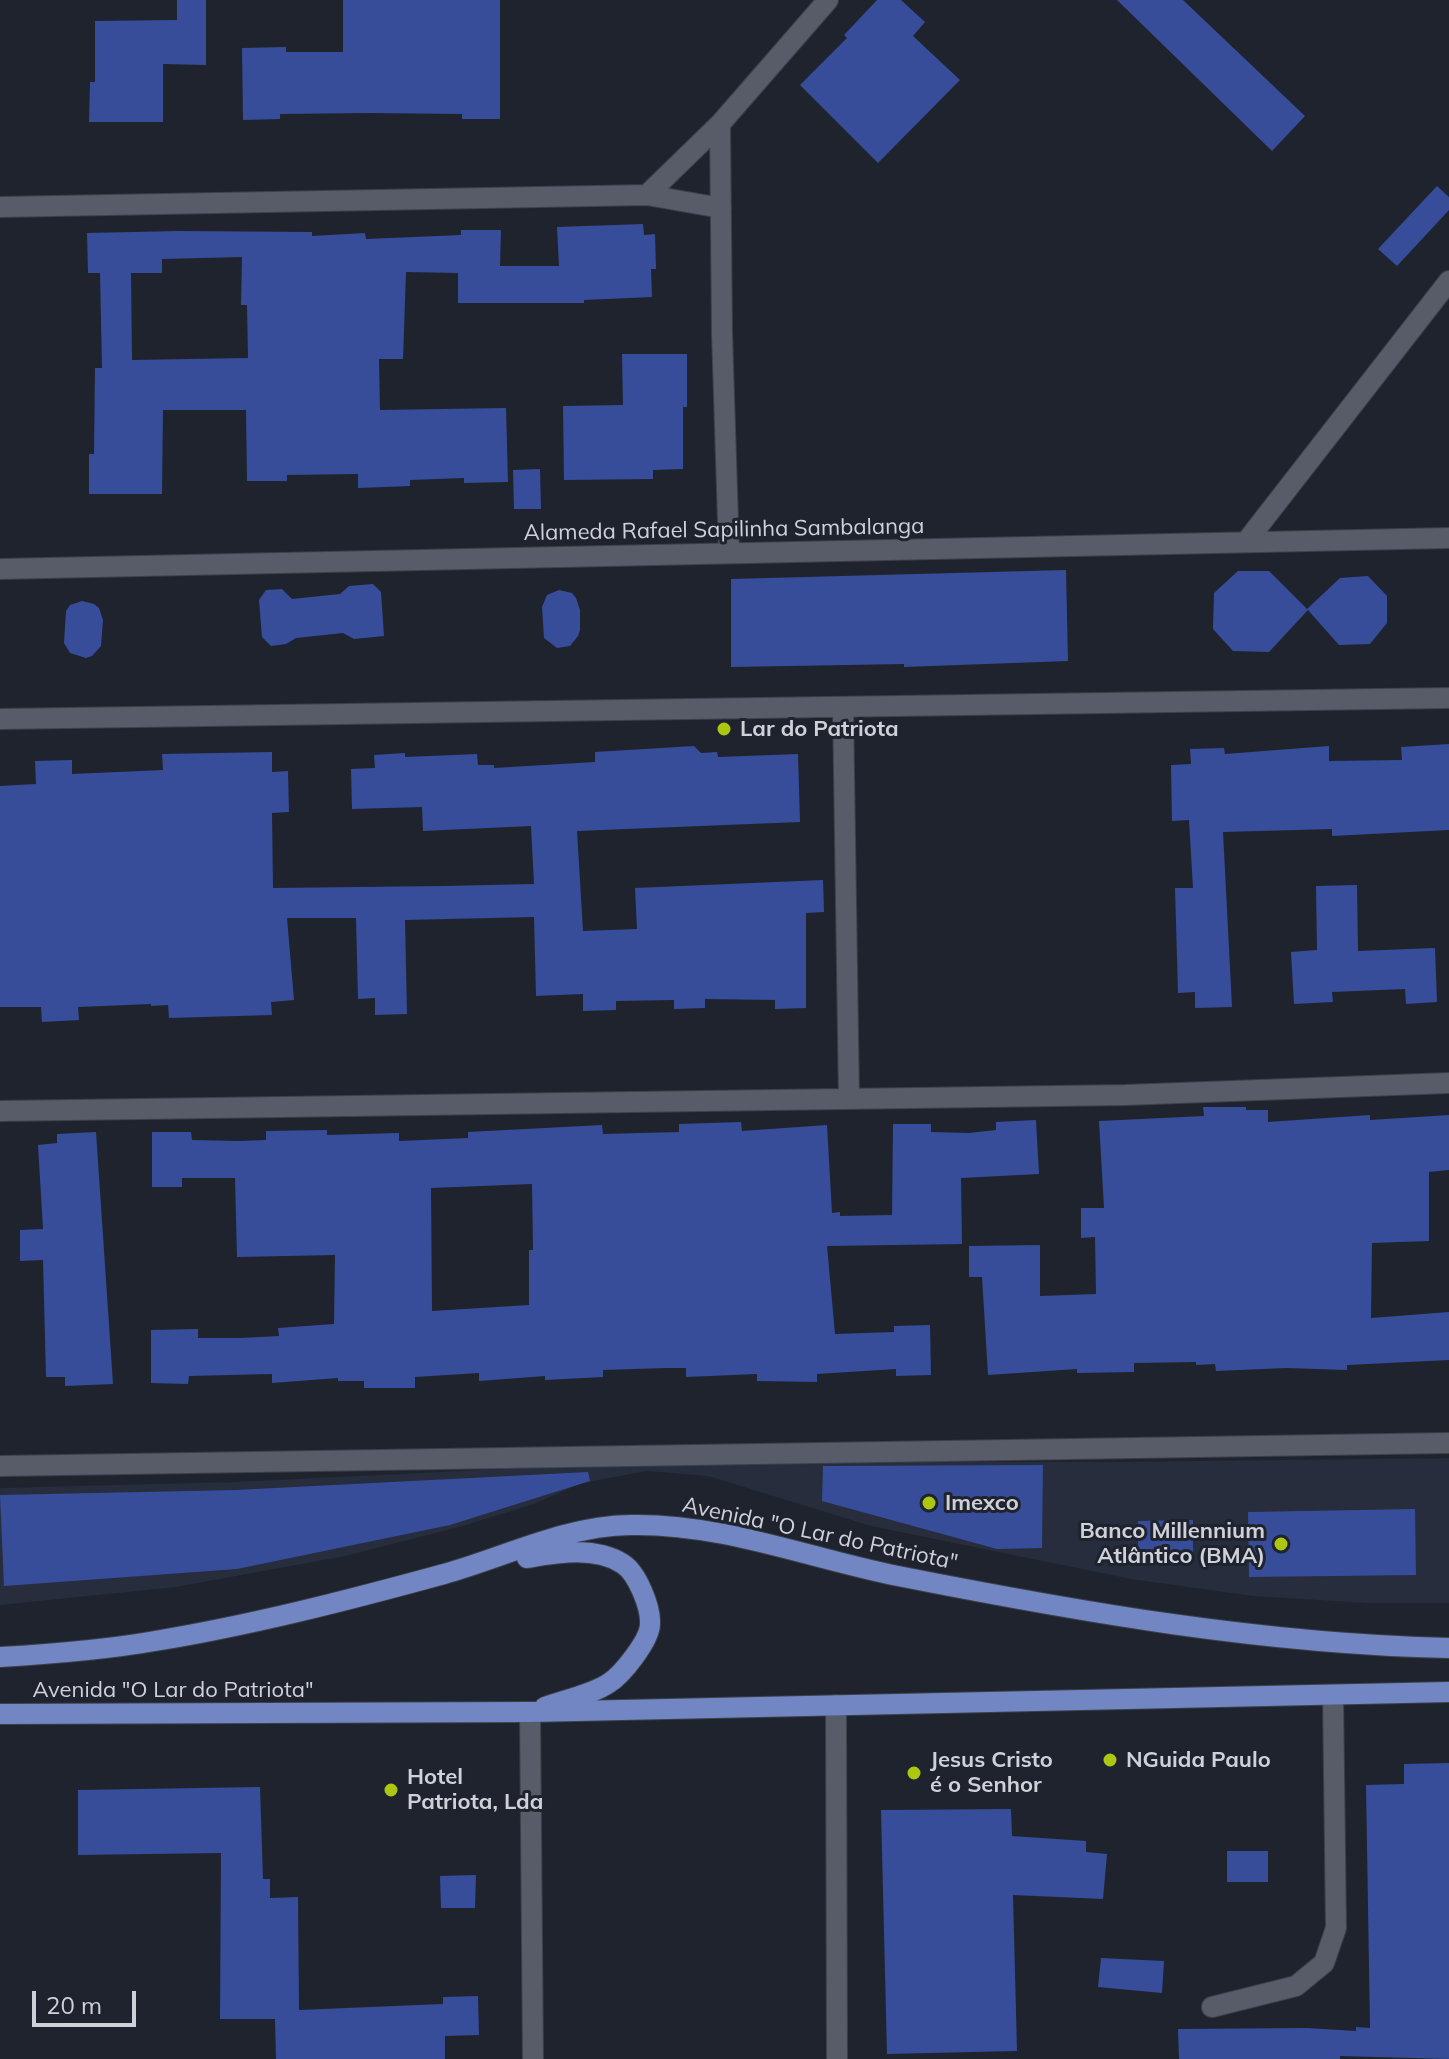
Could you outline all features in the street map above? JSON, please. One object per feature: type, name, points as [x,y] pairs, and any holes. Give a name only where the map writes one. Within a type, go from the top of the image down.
[{"type":"main road","name":"Avenida \"O Lar do Patriota\"","points":[[0,1657],[78,1652],[223,1629],[446,1573],[567,1534],[625,1525],[684,1526],[790,1548],[841,1565],[1102,1615],[1264,1637],[1449,1648]]},
{"type":"main road","points":[[446,1573],[557,1553],[597,1554],[624,1565],[644,1592],[651,1625],[636,1655],[609,1683],[530,1712]]},
{"type":"main road","name":"Avenida \"O Lar do Patriota\"","points":[[0,1714],[530,1712],[1449,1692]]},
{"type":"street","points":[[647,195],[720,124],[828,0]]},
{"type":"street","points":[[720,124],[729,553]]},
{"type":"street","points":[[0,207],[647,195],[721,208]]},
{"type":"street","points":[[1246,542],[1449,281]]},
{"type":"street","name":"Alameda Rafael Sapilinha Sambalanga","points":[[0,569],[1449,538]]},
{"type":"street","points":[[0,719],[1449,698]]},
{"type":"street","points":[[843,707],[849,1099]]},
{"type":"street","points":[[0,1111],[1125,1095],[1449,1083]]},
{"type":"street","points":[[0,1466],[1449,1443]]},
{"type":"street","points":[[1212,2007],[1296,1986],[1324,1963],[1336,1928],[1333,1695]]},
{"type":"street","points":[[836,1705],[837,2059]]},
{"type":"street","points":[[530,1712],[533,2059]]},
{"type":"shaded area","points":[[1449,1458],[1449,1603],[1367,1603],[1253,1596],[1131,1579],[871,1526],[708,1476],[647,1471],[582,1483],[534,1504],[345,1556],[176,1587],[0,1605],[0,1488],[235,1482],[647,1462]]},
{"type":"building","points":[[177,0],[206,0],[206,65],[163,64],[163,122],[89,122],[90,82],[95,82],[95,21],[177,20]]},
{"type":"building","points":[[343,0],[500,0],[500,119],[462,119],[462,114],[369,113],[280,114],[280,119],[243,120],[242,48],[286,47],[286,52],[343,52]]},
{"type":"building","points":[[877,0],[901,0],[925,22],[913,36],[960,80],[878,163],[800,85],[847,38],[844,35]]},
{"type":"building","points":[[1117,0],[1183,0],[1305,116],[1272,151]]},
{"type":"building","points":[[1437,186],[1449,197],[1449,210],[1397,266],[1378,249]]},
{"type":"building","points":[[643,224],[644,235],[655,234],[656,269],[651,269],[652,297],[584,300],[584,303],[458,303],[458,273],[406,272],[403,359],[379,359],[380,410],[506,408],[508,482],[464,483],[464,478],[410,480],[410,486],[358,488],[358,474],[287,475],[287,481],[247,481],[246,410],[163,410],[162,494],[89,494],[89,454],[94,454],[95,368],[102,368],[100,273],[88,273],[87,233],[312,232],[312,236],[365,233],[366,239],[461,235],[461,230],[501,230],[500,266],[559,266],[557,227]],"holes":[[[242,257],[241,305],[247,305],[248,358],[132,360],[131,273],[162,273],[162,259]]]},
{"type":"building","points":[[622,354],[687,354],[683,469],[653,470],[653,479],[564,480],[563,406],[623,405]]},
{"type":"building","points":[[540,469],[541,509],[514,509],[513,470]]},
{"type":"building","points":[[1066,570],[1068,661],[904,667],[904,664],[731,667],[731,579]]},
{"type":"building","points":[[1238,571],[1269,571],[1308,610],[1269,652],[1233,651],[1213,629],[1214,593]]},
{"type":"building","points":[[1368,576],[1387,596],[1387,623],[1370,644],[1339,645],[1307,609],[1340,578]]},
{"type":"building","points":[[373,584],[381,592],[384,636],[354,639],[343,633],[296,638],[286,644],[271,646],[262,637],[259,600],[266,590],[282,589],[292,599],[340,594],[349,586]]},
{"type":"building","points":[[559,590],[572,593],[576,598],[580,610],[580,630],[570,646],[557,648],[544,638],[542,607],[547,595]]},
{"type":"building","points":[[82,601],[99,608],[103,620],[101,646],[86,658],[70,653],[64,643],[66,611],[70,605]]},
{"type":"building","points":[[1449,744],[1449,830],[1332,836],[1332,829],[1223,832],[1232,1007],[1195,1008],[1195,992],[1178,993],[1175,888],[1193,888],[1189,820],[1172,821],[1171,765],[1191,764],[1190,749],[1224,748],[1225,754],[1329,746],[1329,761],[1402,760],[1401,747]]},
{"type":"building","points":[[694,746],[701,753],[717,752],[718,757],[798,754],[800,822],[577,831],[583,931],[637,929],[635,888],[823,880],[824,912],[806,913],[806,1008],[775,1009],[775,1000],[705,999],[705,1008],[674,1009],[674,1000],[616,1001],[616,1010],[583,1011],[583,994],[536,996],[534,917],[405,920],[407,1014],[375,1015],[375,998],[358,999],[356,918],[287,918],[294,1000],[271,1002],[272,1015],[169,1018],[168,1005],[151,1004],[78,1007],[79,1020],[42,1022],[41,1007],[0,1007],[0,786],[36,784],[35,761],[72,760],[72,774],[163,770],[162,754],[272,752],[272,772],[288,771],[289,812],[272,813],[273,888],[534,884],[531,826],[423,831],[422,807],[352,809],[351,769],[375,768],[374,755],[477,754],[478,765],[494,765],[494,768],[595,762],[595,752]]},
{"type":"building","points":[[1357,885],[1358,951],[1435,948],[1437,1002],[1406,1004],[1405,989],[1332,992],[1333,1002],[1294,1004],[1291,952],[1317,950],[1316,886]]},
{"type":"building","points":[[1203,1107],[1268,1110],[1268,1122],[1370,1115],[1370,1120],[1449,1115],[1449,1170],[1429,1172],[1429,1241],[1372,1243],[1371,1318],[1449,1312],[1449,1360],[1347,1365],[1347,1370],[1286,1368],[1216,1371],[1215,1364],[1196,1365],[1196,1362],[1134,1363],[1134,1372],[1077,1373],[1077,1369],[988,1375],[982,1277],[969,1277],[969,1246],[1040,1245],[1040,1296],[1096,1294],[1095,1237],[1081,1238],[1081,1208],[1104,1208],[1099,1121],[1204,1116]]},
{"type":"building","points":[[1036,1120],[1039,1174],[961,1178],[962,1244],[827,1246],[835,1334],[894,1332],[894,1326],[930,1325],[931,1375],[896,1376],[896,1369],[817,1374],[817,1382],[757,1381],[757,1374],[686,1377],[686,1368],[666,1368],[603,1370],[603,1377],[545,1380],[545,1376],[479,1381],[479,1373],[415,1377],[415,1388],[364,1388],[364,1381],[338,1381],[338,1378],[272,1383],[272,1374],[189,1376],[188,1384],[151,1383],[151,1330],[198,1329],[198,1338],[241,1338],[279,1336],[278,1328],[334,1324],[335,1255],[237,1257],[235,1178],[182,1178],[182,1187],[152,1187],[152,1132],[191,1132],[192,1140],[238,1141],[266,1140],[266,1131],[327,1130],[327,1135],[399,1133],[399,1141],[468,1138],[468,1132],[602,1125],[603,1134],[679,1132],[679,1124],[741,1122],[742,1131],[827,1125],[832,1213],[840,1212],[840,1216],[892,1215],[893,1124],[931,1124],[931,1132],[969,1133],[996,1130],[996,1122]],"holes":[[[532,1184],[533,1250],[529,1250],[529,1305],[432,1311],[431,1188]]]},
{"type":"building","points":[[96,1132],[113,1384],[65,1386],[65,1377],[46,1377],[43,1260],[20,1261],[20,1230],[43,1229],[38,1145],[57,1143],[57,1134]]},
{"type":"building","points":[[1043,1465],[1042,1548],[997,1549],[822,1501],[823,1466]]},
{"type":"building","points":[[588,1472],[590,1481],[450,1525],[237,1569],[4,1586],[0,1495],[236,1490]]},
{"type":"building","points":[[1415,1509],[1416,1575],[1249,1577],[1248,1512]]},
{"type":"building","points":[[1193,1520],[1193,1556],[1138,1557],[1138,1521]]},
{"type":"building","points":[[1449,1763],[1449,2059],[1340,2056],[1340,2059],[1179,2059],[1178,2029],[1307,2028],[1356,2031],[1356,2027],[1370,2028],[1366,1785],[1404,1784],[1404,1764]]},
{"type":"building","points":[[260,1787],[263,1879],[270,1879],[270,1898],[298,1897],[299,2010],[443,2004],[443,1997],[478,1996],[479,2035],[445,2036],[445,2059],[276,2059],[275,2019],[220,2019],[221,1853],[78,1855],[78,1790]]},
{"type":"building","points":[[1011,1809],[1012,1836],[1086,1841],[1086,1852],[1107,1854],[1103,1899],[1013,1895],[1017,2051],[887,2054],[881,1810]]},
{"type":"building","points":[[1227,1851],[1268,1851],[1268,1882],[1227,1882]]},
{"type":"building","points":[[476,1875],[475,1908],[441,1908],[440,1876]]},
{"type":"building","points":[[1101,1958],[1164,1961],[1162,1993],[1098,1987]]},
{"type":"place","name":"Lar do Patriota","points":[[724,729]]},
{"type":"place","name":"Imexco","points":[[929,1503]]},
{"type":"place","name":"Banco Millennium Atlântico (BMA)","points":[[1281,1544]]},
{"type":"place","name":"NGuida Paulo","points":[[1110,1760]]},
{"type":"place","name":"Jesus Cristo é o Senhor","points":[[914,1773]]},
{"type":"place","name":"Hotel Patriota, Lda","points":[[391,1790]]}]
